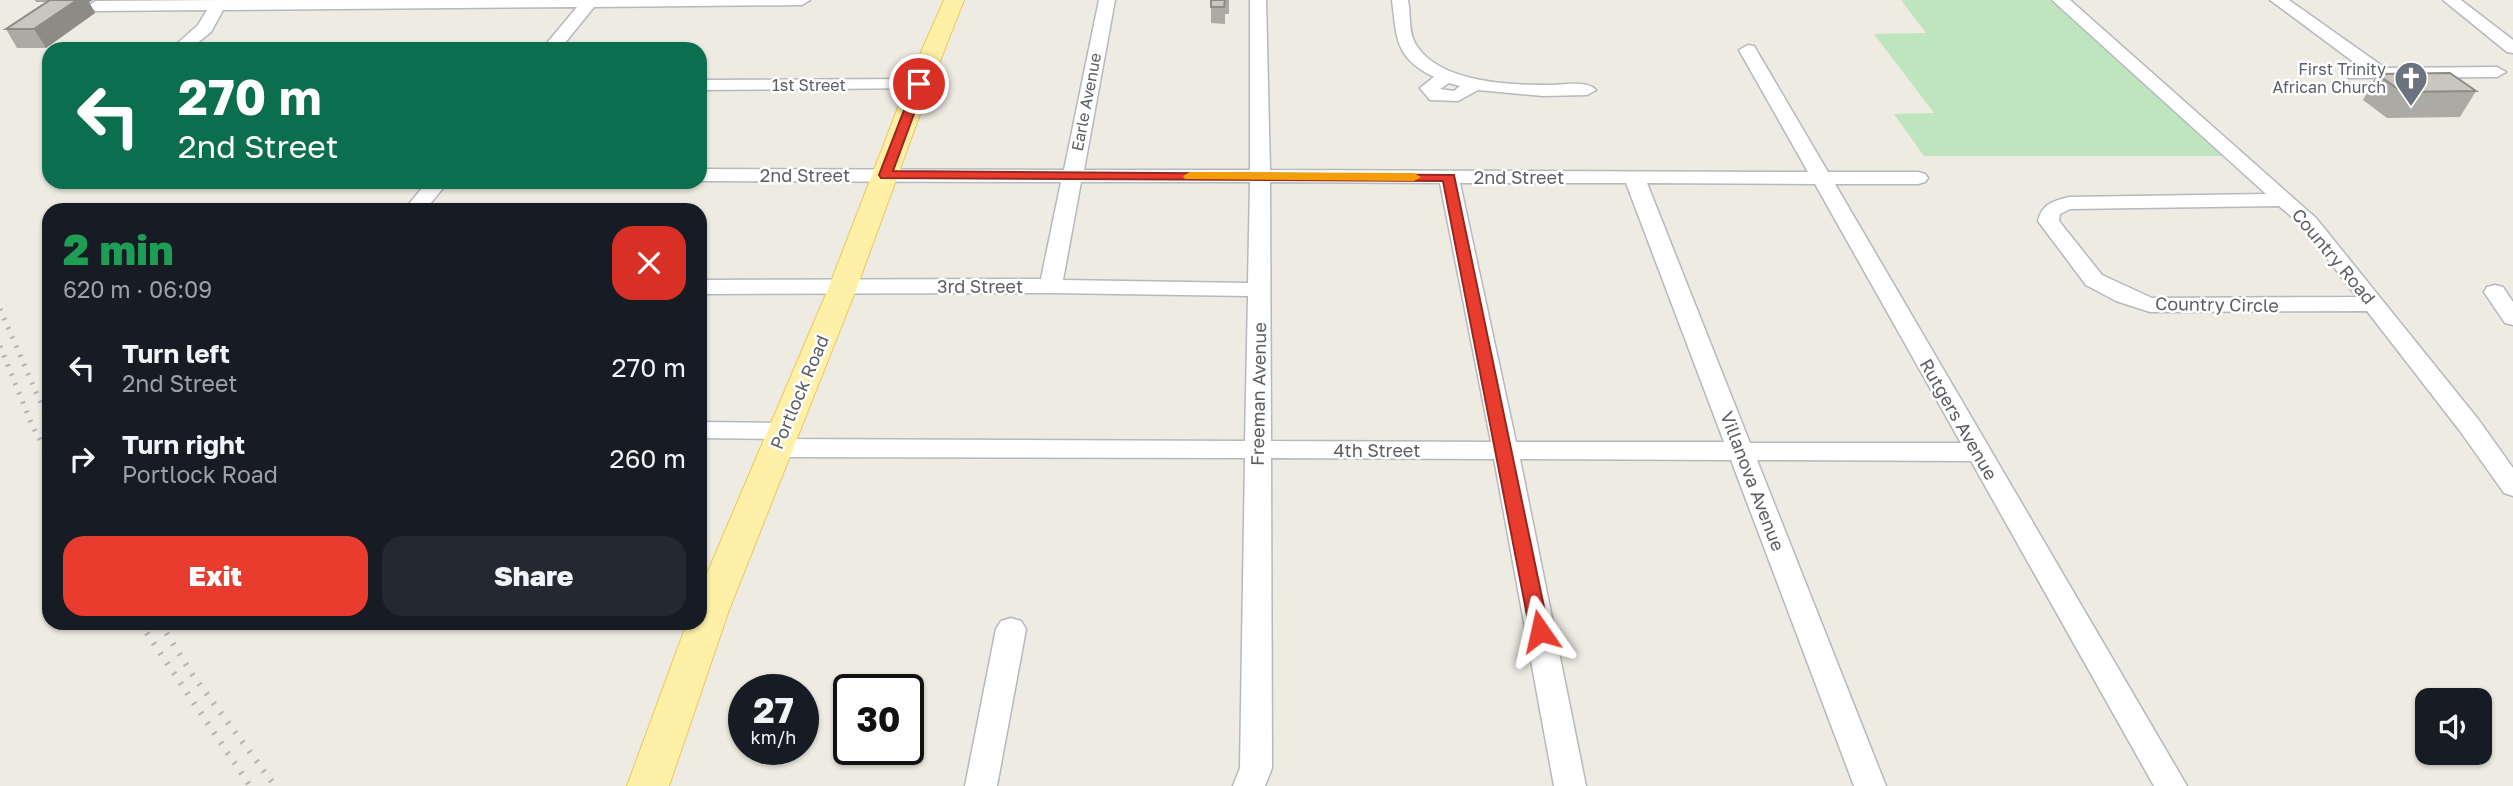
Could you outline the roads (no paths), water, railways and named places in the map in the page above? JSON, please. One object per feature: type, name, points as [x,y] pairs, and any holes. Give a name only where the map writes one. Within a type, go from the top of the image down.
[{"type":"main road","name":"Portlock Road","points":[[707,605],[844,287],[919,84],[954,0]]},
{"type":"main road","name":"Portlock Road","points":[[648,786],[699,630]]},
{"type":"street","points":[[96,6],[137,3],[216,6],[278,2],[802,0]]},
{"type":"street","name":"Earle Avenue","points":[[1051,286],[1107,0]]},
{"type":"street","name":"Freeman Avenue","points":[[1249,786],[1256,768],[1260,177],[1258,0]]},
{"type":"street","points":[[1400,0],[1405,41],[1410,50],[1430,68],[1447,76],[1429,88],[1436,96],[1458,96],[1475,83],[1541,91],[1587,90]]},
{"type":"street","name":"Country Road","points":[[2060,0],[2309,222],[2469,425],[2513,487]]},
{"type":"street","points":[[2278,0],[2382,74]]},
{"type":"street","points":[[2451,0],[2513,48]]},
{"type":"street","points":[[557,42],[590,1]]},
{"type":"street","points":[[188,42],[205,28],[216,6]]},
{"type":"street","name":"Rutgers Avenue","points":[[1748,50],[2171,786]]},
{"type":"street","points":[[2355,74],[2497,72]]},
{"type":"street","name":"1st Street","points":[[707,85],[919,84]]},
{"type":"street","name":"2nd Street","points":[[707,175],[1918,178]]},
{"type":"street","points":[[1449,177],[1570,786]]},
{"type":"street","name":"Villanova Avenue","points":[[1634,177],[1870,786]]},
{"type":"street","points":[[420,203],[432,189]]},
{"type":"street","name":"Country Circle","points":[[2286,200],[2069,202],[2055,206],[2049,213],[2048,221],[2094,280],[2124,296],[2150,304],[2375,304]]},
{"type":"street","name":"3rd Street","points":[[707,287],[1051,286],[1259,290]]},
{"type":"street","points":[[2495,292],[2513,318]]},
{"type":"street","name":"4th Street","points":[[707,431],[779,439],[1257,451],[1741,449],[1977,452]]},
{"type":"street","points":[[981,786],[1011,629]]},
{"type":"railway","points":[[0,309],[42,406]]},
{"type":"railway","points":[[0,346],[42,444]]},
{"type":"railway","points":[[145,630],[250,786]]},
{"type":"railway","points":[[164,630],[192,674],[275,786]]},
{"type":"place","name":"First Trinity African Church","points":[[2411,108]]}]
